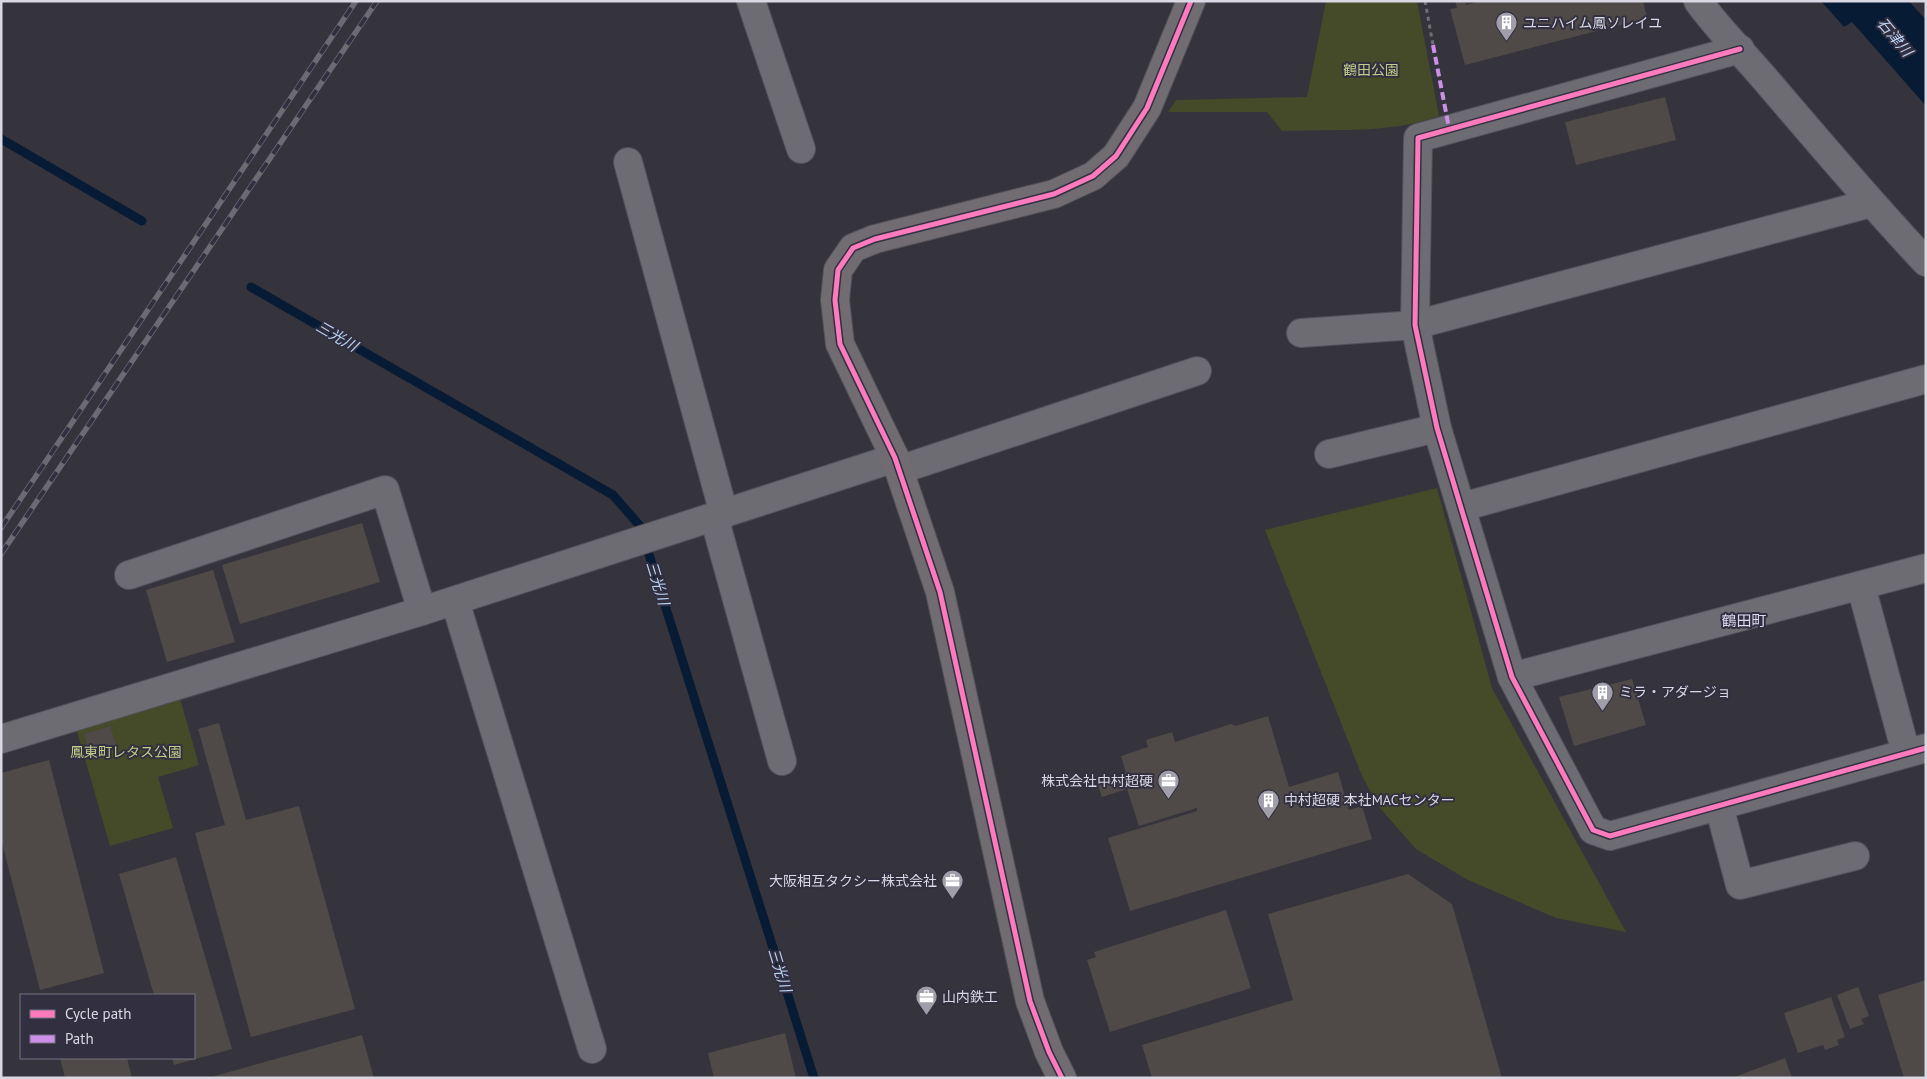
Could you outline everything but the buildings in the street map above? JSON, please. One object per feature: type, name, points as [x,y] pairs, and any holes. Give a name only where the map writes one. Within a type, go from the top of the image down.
[{"type":"street","points":[[751,1],[801,150]]},
{"type":"street","points":[[1062,1078],[1049,1052],[1030,1002],[940,592],[897,464],[840,344],[835,300],[838,270],[853,248],[875,240],[1054,194],[1093,176],[1116,156],[1147,108],[1191,1]]},
{"type":"street","points":[[1698,1],[1712,20],[1740,49],[1871,204],[1926,262]]},
{"type":"street","points":[[1740,49],[1418,138],[1415,326],[1437,428],[1512,678],[1592,830],[1610,836],[1916,751],[1861,586]]},
{"type":"street","points":[[628,162],[782,761]]},
{"type":"street","points":[[1301,333],[1415,326],[1871,204]]},
{"type":"street","points":[[1,739],[422,612],[719,516],[897,464],[1197,371]]},
{"type":"street","points":[[1462,507],[1926,379]]},
{"type":"street","points":[[1329,454],[1437,428]]},
{"type":"street","points":[[130,576],[385,490],[422,612]]},
{"type":"street","points":[[1512,678],[1926,568]]},
{"type":"street","points":[[455,601],[592,1049]]},
{"type":"street","points":[[1719,806],[1740,886],[1855,856]]},
{"type":"path","points":[[1425,1],[1433,45]]},
{"type":"green space","name":"鶴田公園","points":[[1326,1],[1417,1],[1439,116],[1401,126],[1362,130],[1282,131],[1267,112],[1168,112],[1176,100],[1307,97]]},
{"type":"green space","points":[[1437,488],[1492,688],[1626,932],[1556,918],[1466,879],[1416,849],[1379,807],[1362,776],[1265,530]]},
{"type":"green space","name":"鳳東町レタス公園","points":[[179,695],[199,765],[158,777],[173,828],[110,846],[75,724]]},
{"type":"water","name":"石津川","points":[[1821,1],[1909,1],[1926,20],[1926,106],[1852,22],[1844,27]]},
{"type":"waterway","name":"三光川","points":[[1,139],[142,221]]},
{"type":"waterway","name":"三光川","points":[[251,287],[613,495],[640,526],[814,1078]]},
{"type":"railway","points":[[1,528],[356,1]]},
{"type":"railway","points":[[1,554],[377,1]]},
{"type":"marked path","points":[[1433,45],[1449,128]]},
{"type":"cycle path","points":[[1062,1078],[1049,1052],[1030,1001],[940,592],[895,458],[840,344],[835,300],[838,270],[853,248],[875,239],[1054,194],[1093,176],[1116,156],[1147,108],[1191,1]]},
{"type":"cycle path","points":[[1740,49],[1418,138],[1415,325],[1437,428],[1512,677],[1593,830],[1610,836],[1926,748]]},
{"type":"place","name":"ユニハイム鳳ソレイユ","points":[[1507,42]]},
{"type":"place","name":"ミラ・アダージョ","points":[[1603,711]]},
{"type":"place","name":"株式会社中村超硬","points":[[1169,800]]},
{"type":"place","name":"中村超硬 本社MACセンター","points":[[1268,819]]},
{"type":"place","name":"大阪相互タクシー株式会社","points":[[953,900]]},
{"type":"place","name":"山内鉄工","points":[[926,1016]]},
{"type":"district","name":"鶴田町","points":[[1744,620]]}]
